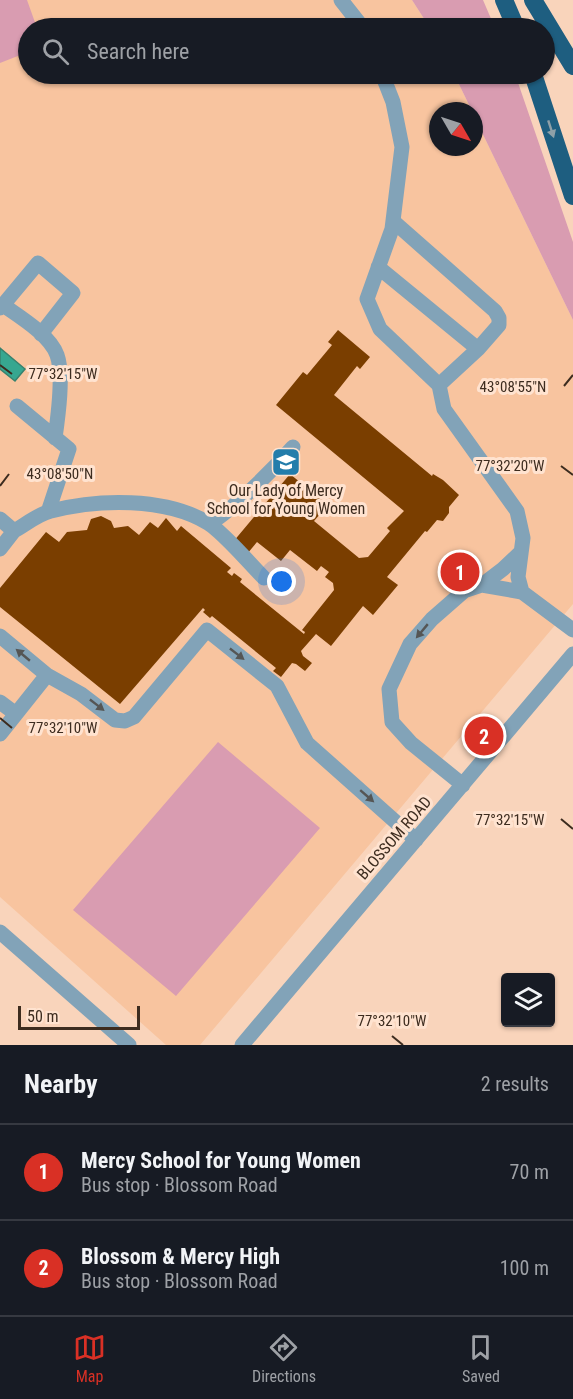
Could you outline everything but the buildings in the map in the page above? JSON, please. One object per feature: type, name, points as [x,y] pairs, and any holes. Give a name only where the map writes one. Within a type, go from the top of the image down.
[{"type":"highway","points":[[504,0],[512,18]]},
{"type":"highway","points":[[532,0],[543,18]]},
{"type":"highway","points":[[555,37],[573,66]]},
{"type":"highway","points":[[536,84],[573,196]]},
{"type":"street","points":[[342,0],[356,18]]},
{"type":"street","points":[[386,84],[393,102],[402,147],[392,229],[367,299],[380,329],[439,385],[444,410],[517,511],[523,538],[518,577],[522,592]]},
{"type":"street","points":[[393,221],[495,311],[499,318],[499,325],[478,349],[439,385]]},
{"type":"street","points":[[41,334],[73,293],[38,263],[2,306],[28,322],[41,334],[57,355],[60,392],[55,438]]},
{"type":"street","points":[[378,267],[478,349]]},
{"type":"street","points":[[17,406],[69,449],[48,512]]},
{"type":"street","points":[[210,524],[253,490],[293,447]]},
{"type":"street","points":[[0,549],[14,531],[48,512],[82,506],[125,503],[159,505],[187,513],[210,524],[264,578]]},
{"type":"street","points":[[0,519],[14,531]]},
{"type":"street","points":[[463,785],[411,743],[392,722],[389,689],[411,644],[432,619],[464,591],[482,585],[521,552]]},
{"type":"street","points":[[482,585],[522,592],[573,630]]},
{"type":"street","points":[[0,636],[47,675],[81,694],[115,720],[125,721],[134,717],[207,630],[277,686],[307,743],[416,840]]},
{"type":"street","name":"BLOSSOM ROAD","points":[[242,1045],[573,654]]},
{"type":"street","points":[[0,734],[47,675]]},
{"type":"street","points":[[0,702],[16,714]]},
{"type":"street","points":[[0,932],[129,1045]]},
{"type":"shaded area","name":"Our Lady of Mercy School for Young Women","points":[[0,0],[412,0],[424,18],[18,18],[18,84],[459,84],[468,102],[429,102],[429,156],[483,156],[483,135],[573,320],[573,604],[200,1045],[166,1045],[0,897]]},
{"type":"shaded area","points":[[0,0],[27,0],[33,18],[18,18],[18,56],[0,63]]},
{"type":"shaded area","points":[[412,0],[483,0],[491,18],[424,18]]},
{"type":"shaded area","points":[[459,84],[518,84],[573,242],[573,320],[483,135],[483,102],[468,102]]},
{"type":"shaded area","points":[[218,742],[320,828],[176,996],[73,910]]},
{"type":"water","points":[[0,348],[25,369],[15,381],[0,369]]},
{"type":"place","name":"Our Lady of Mercy School for Young Women","points":[[286,462]]},
{"type":"place","name":"Mercy School for Young Women","points":[[460,572]]},
{"type":"place","name":"Blossom & Mercy High","points":[[484,736]]}]
